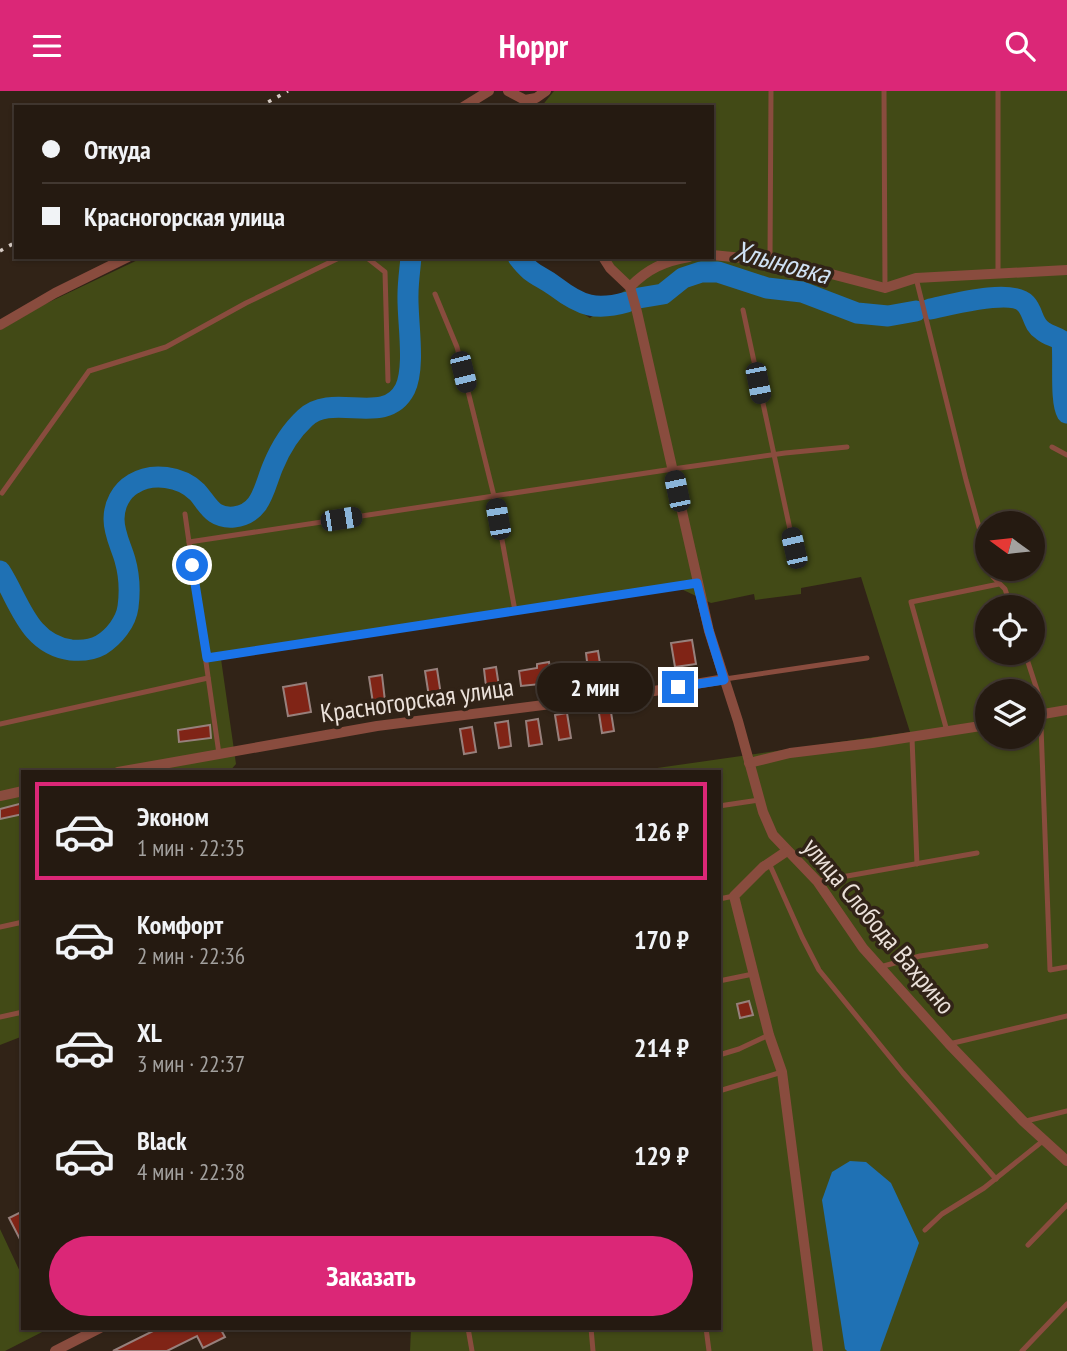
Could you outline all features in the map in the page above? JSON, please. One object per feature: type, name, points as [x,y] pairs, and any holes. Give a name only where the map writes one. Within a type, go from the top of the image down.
[{"type":"street","points":[[466,105],[489,91]]},
{"type":"street","points":[[508,91],[526,104],[546,91]]},
{"type":"street","points":[[714,255],[785,262],[885,288],[916,278],[1067,270]]},
{"type":"street","points":[[0,325],[55,293],[124,259]]},
{"type":"street","points":[[604,259],[629,287],[654,267],[678,259]]},
{"type":"street","name":"улица Слобода Вахрино","points":[[629,287],[636,307],[709,631],[738,721],[759,800],[773,835],[817,881],[863,948],[949,1044],[1023,1121],[1067,1161]]},
{"type":"street","name":"Красногорская улица","points":[[129,770],[377,726],[724,680]]},
{"type":"street","points":[[1045,714],[1067,710]]},
{"type":"street","points":[[748,763],[790,753],[975,727]]},
{"type":"street","points":[[0,796],[21,791]]},
{"type":"street","points":[[787,851],[769,863],[734,897],[769,1035],[782,1072],[818,1351]]},
{"type":"street","points":[[55,1351],[96,1330]]},
{"type":"lane","points":[[770,260],[771,91]]},
{"type":"lane","points":[[884,91],[885,288]]},
{"type":"lane","points":[[998,91],[998,274]]},
{"type":"lane","points":[[2,493],[89,371],[166,347],[246,303],[339,259]]},
{"type":"lane","points":[[369,259],[385,272],[388,381]]},
{"type":"lane","points":[[916,278],[975,512]]},
{"type":"lane","points":[[435,294],[457,347],[494,496],[515,611]]},
{"type":"lane","points":[[743,310],[794,548]]},
{"type":"lane","points":[[188,542],[673,469],[847,447]]},
{"type":"lane","points":[[1052,447],[1067,455]]},
{"type":"lane","points":[[185,514],[219,754]]},
{"type":"lane","points":[[996,581],[1007,595]]},
{"type":"lane","points":[[207,658],[697,583]]},
{"type":"lane","points":[[947,731],[911,602],[999,584]]},
{"type":"lane","points":[[724,680],[867,658]]},
{"type":"lane","points":[[0,724],[208,678]]},
{"type":"lane","points":[[912,736],[917,864]]},
{"type":"lane","points":[[1038,749],[1050,970],[1067,967]]},
{"type":"lane","points":[[721,806],[759,800]]},
{"type":"lane","points":[[817,881],[978,853]]},
{"type":"lane","points":[[769,863],[819,970],[903,1073],[996,1179]]},
{"type":"lane","points":[[721,899],[734,897]]},
{"type":"lane","points":[[0,927],[21,922]]},
{"type":"lane","points":[[880,967],[986,946]]},
{"type":"lane","points":[[721,981],[753,974]]},
{"type":"lane","points":[[0,1017],[21,1012]]},
{"type":"lane","points":[[949,1044],[1067,1016]]},
{"type":"lane","points":[[721,1054],[769,1035]]},
{"type":"lane","points":[[721,1090],[782,1072]]},
{"type":"lane","points":[[1023,1121],[1067,1111]]},
{"type":"lane","points":[[925,1230],[942,1215],[996,1179],[1044,1140]]},
{"type":"lane","points":[[1028,1245],[1067,1205]]},
{"type":"lane","points":[[1022,1351],[1067,1304]]},
{"type":"lane","points":[[468,1330],[472,1351]]},
{"type":"lane","points":[[591,1330],[593,1351]]},
{"type":"lane","points":[[706,1330],[709,1351]]},
{"type":"green space","points":[[554,91],[1067,91],[1067,1351],[410,1351],[411,1330],[721,1330],[721,770],[643,770],[910,732],[861,577],[801,588],[801,594],[755,600],[754,594],[711,603],[679,588],[221,659],[236,764],[231,770],[21,770],[21,1037],[0,1045],[0,330],[43,305],[140,259],[517,259],[546,290],[590,318],[629,287],[607,259],[714,259],[714,105],[543,105]]},
{"type":"green space","points":[[0,1229],[21,1274],[21,1330],[46,1330],[0,1351]]},
{"type":"water","points":[[850,1161],[866,1162],[891,1183],[919,1243],[880,1351],[845,1349],[822,1200],[832,1172]]},
{"type":"building","points":[[692,640],[696,664],[675,667],[671,643]]},
{"type":"building","points":[[598,651],[602,676],[589,678],[586,653]]},
{"type":"building","points":[[549,662],[553,687],[541,689],[540,684],[521,686],[519,671],[537,668],[537,664]]},
{"type":"building","points":[[496,667],[500,693],[487,695],[484,669]]},
{"type":"building","points":[[437,669],[441,695],[429,697],[425,671]]},
{"type":"building","points":[[382,675],[385,701],[373,703],[369,677]]},
{"type":"building","points":[[306,683],[311,712],[288,716],[283,687]]},
{"type":"building","points":[[610,706],[614,731],[602,733],[598,707]]},
{"type":"building","points":[[567,713],[571,738],[559,740],[555,715]]},
{"type":"building","points":[[538,719],[542,744],[529,746],[526,721]]},
{"type":"building","points":[[508,721],[511,746],[499,748],[495,723]]},
{"type":"building","points":[[210,725],[211,738],[179,742],[178,730]]},
{"type":"building","points":[[472,727],[476,752],[464,754],[460,729]]},
{"type":"building","points":[[21,804],[21,814],[0,819],[0,809]]},
{"type":"building","points":[[749,1001],[753,1015],[740,1018],[737,1004]]},
{"type":"building","points":[[21,1212],[21,1241],[9,1218]]},
{"type":"building","points":[[155,1330],[221,1330],[225,1337],[203,1348],[197,1336],[167,1351],[113,1351]]},
{"type":"waterway","name":"Хлыновка","points":[[0,571],[27,620],[45,639],[56,646],[71,650],[86,650],[106,642],[122,624],[128,607],[127,571],[114,519],[122,494],[141,480],[166,477],[183,482],[197,492],[211,510],[220,516],[243,515],[251,511],[261,498],[283,447],[305,418],[330,408],[372,408],[385,406],[396,400],[405,389],[410,368],[408,294],[411,259]]},
{"type":"waterway","name":"Хлыновка","points":[[520,259],[532,272],[581,302],[598,306],[627,302]]},
{"type":"waterway","name":"Хлыновка","points":[[639,298],[663,294],[683,278],[701,272],[718,272],[767,288],[802,292],[857,313],[888,316],[916,311]]},
{"type":"waterway","name":"Хлыновка","points":[[930,309],[995,297],[1019,299],[1026,304],[1039,328],[1062,341],[1063,390],[1067,413]]},
{"type":"railway","points":[[263,105],[288,91]]},
{"type":"railway","points":[[0,251],[14,243]]},
{"type":"route","points":[[192,565],[207,658],[697,583],[724,680],[678,687]]}]
